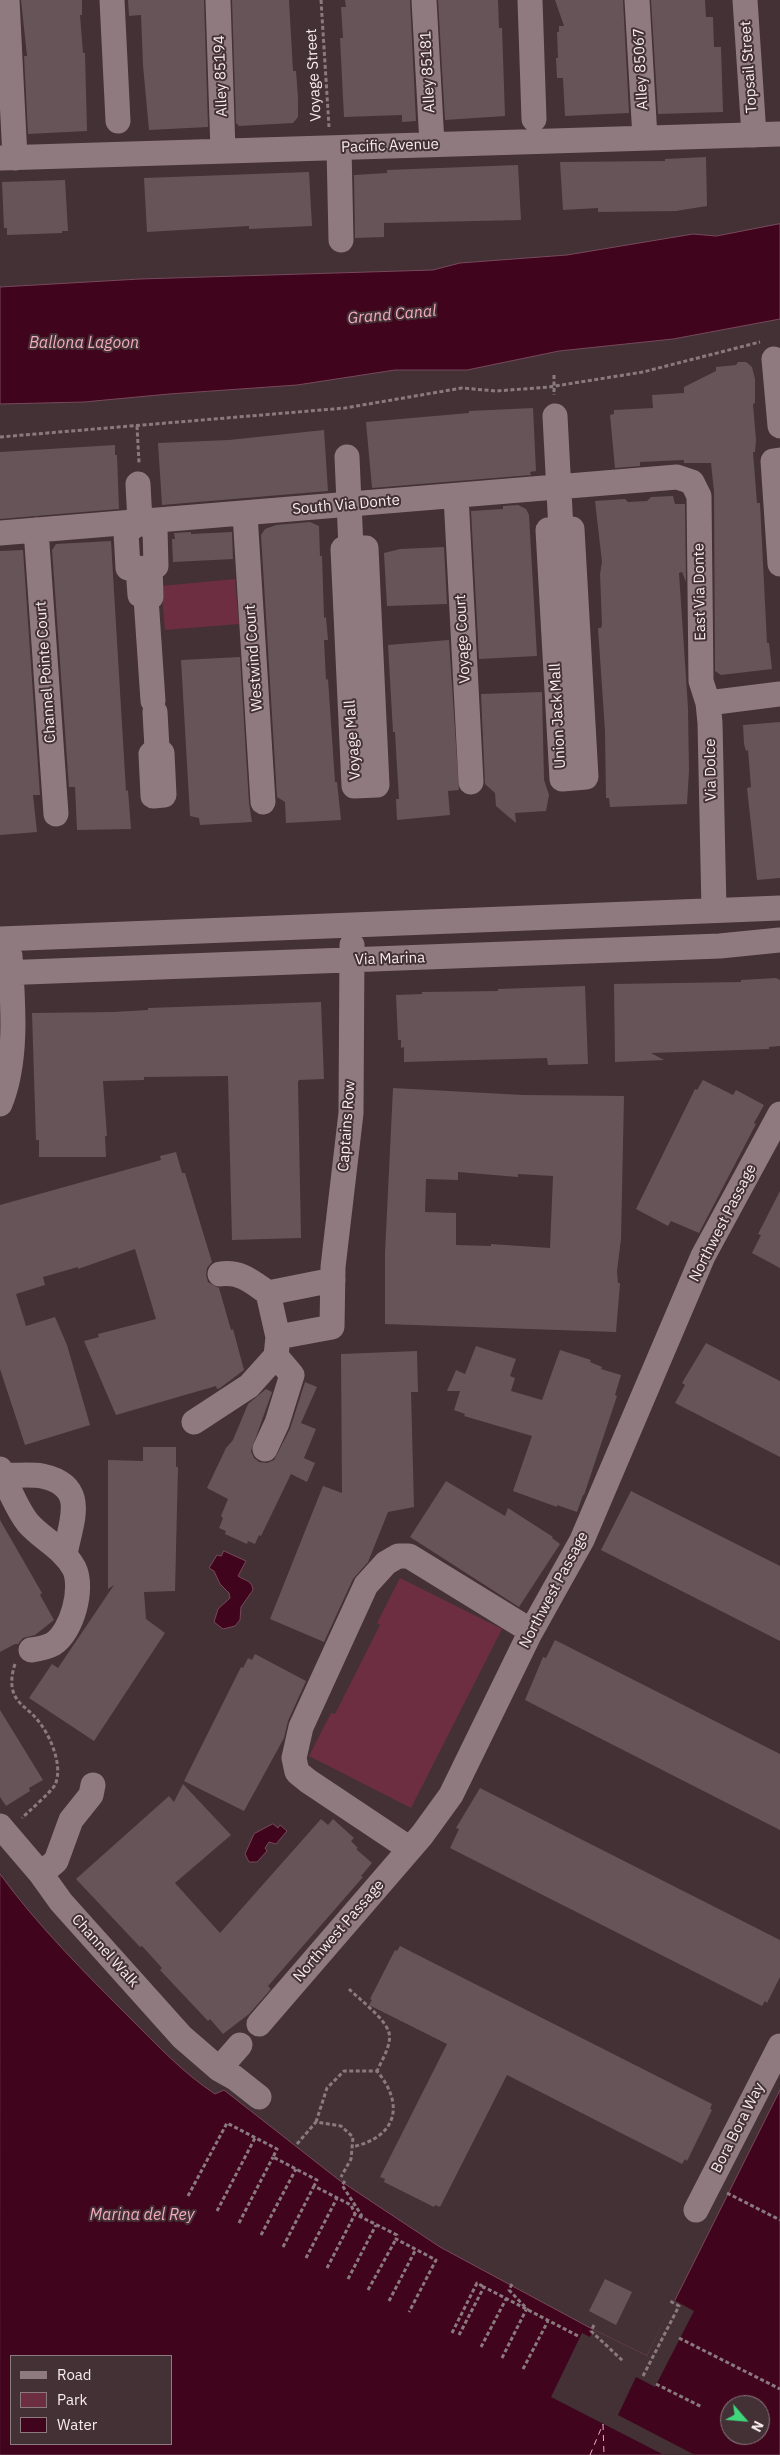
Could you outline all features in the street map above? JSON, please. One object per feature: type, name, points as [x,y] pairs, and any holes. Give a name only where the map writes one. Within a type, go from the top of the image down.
[{"type":"street","points":[[7,0],[8,158]]},
{"type":"street","points":[[112,0],[118,121]]},
{"type":"street","name":"Alley 85194","points":[[218,0],[223,151]]},
{"type":"street","name":"Alley 85181","points":[[424,0],[432,144]]},
{"type":"street","points":[[530,0],[534,119]]},
{"type":"street","name":"Alley 85067","points":[[637,0],[645,138]]},
{"type":"street","name":"Topsail Street","points":[[745,0],[754,135]]},
{"type":"street","name":"Pacific Avenue","points":[[8,158],[780,134]]},
{"type":"street","points":[[334,148],[341,240]]},
{"type":"street","points":[[769,350],[780,414]]},
{"type":"street","points":[[555,416],[561,530]]},
{"type":"street","name":"Voyage Mall","points":[[347,456],[351,548]]},
{"type":"street","points":[[780,460],[773,461],[780,564]]},
{"type":"street","name":"South Via Donte","points":[[0,533],[677,478],[692,482]]},
{"type":"street","name":"East Via Donte","points":[[692,482],[699,496],[701,681],[708,703]]},
{"type":"street","points":[[138,484],[140,522],[155,529],[156,566],[150,566],[151,597],[146,598],[157,748]]},
{"type":"street","name":"Voyage Court","points":[[456,496],[471,782]]},
{"type":"street","name":"Westwind Court","points":[[245,514],[263,802]]},
{"type":"street","name":"Union Jack Mall","points":[[572,529],[586,777],[562,779],[548,530],[561,530],[572,529]]},
{"type":"street","name":"Channel Pointe Court","points":[[36,530],[56,814]]},
{"type":"street","name":"Voyage Mall","points":[[351,548],[366,548],[377,785],[354,786],[343,549],[351,548]]},
{"type":"street","points":[[708,703],[780,694]]},
{"type":"street","name":"Via Dolce","points":[[708,703],[714,910]]},
{"type":"street","points":[[0,1104],[8,1086],[12,1039],[6,1011],[5,938],[780,908]]},
{"type":"street","name":"Captains Row","points":[[277,1347],[332,1327],[333,1280],[351,1113],[352,925]]},
{"type":"street","name":"Via Marina","points":[[6,973],[720,946],[780,940]]},
{"type":"street","name":"Northwest Passage","points":[[259,2024],[410,1849],[451,1795],[531,1631],[582,1540],[703,1256],[780,1114]]},
{"type":"street","points":[[220,1274],[232,1272],[241,1275],[268,1293],[333,1280]]},
{"type":"street","points":[[265,1449],[277,1423],[292,1375],[277,1347],[268,1293]]},
{"type":"street","points":[[194,1422],[249,1386],[277,1347]]},
{"type":"street","points":[[2,1472],[41,1476],[54,1480],[70,1491],[74,1498],[75,1506],[65,1554]]},
{"type":"street","points":[[2,1472],[28,1523],[65,1554],[75,1570],[78,1590],[72,1618],[65,1632],[54,1643],[31,1650]]},
{"type":"street","points":[[410,1849],[308,1782],[297,1772],[294,1758],[301,1727],[366,1585],[386,1563],[398,1556],[408,1556],[531,1631]]},
{"type":"street","points":[[41,1874],[56,1861],[71,1820],[91,1795],[93,1785]]},
{"type":"street","name":"Channel Walk","points":[[3,1829],[41,1874],[61,1902],[176,2030],[219,2069],[235,2078],[259,2097]]},
{"type":"street","points":[[219,2069],[240,2045]]},
{"type":"street","name":"Bora Bora Way","points":[[696,2210],[780,2046]]},
{"type":"path","name":"Voyage Street","points":[[321,0],[334,148]]},
{"type":"path","points":[[0,437],[345,408],[462,388],[496,391],[549,387],[769,350]]},
{"type":"path","points":[[137,426],[140,474],[138,484]]},
{"type":"path","points":[[3,1829],[54,1787],[58,1776],[51,1741],[36,1717],[24,1708],[14,1694],[11,1675],[16,1663],[31,1650]]},
{"type":"path","points":[[348,1989],[382,2021],[389,2033],[387,2048],[377,2071]]},
{"type":"path","points":[[297,2144],[316,2122],[327,2088],[344,2071],[377,2071],[388,2083],[395,2101],[391,2120],[380,2136],[364,2144],[352,2147]]},
{"type":"path","points":[[188,2196],[227,2122],[277,2149],[239,2223]]},
{"type":"path","points":[[316,2122],[341,2126],[353,2137],[351,2159],[341,2177]]},
{"type":"path","points":[[217,2211],[255,2138]]},
{"type":"path","points":[[274,2157],[317,2180],[283,2247]]},
{"type":"path","points":[[261,2235],[296,2169]]},
{"type":"path","points":[[345,2181],[342,2185],[363,2218]]},
{"type":"path","points":[[314,2186],[351,2205],[355,2214],[397,2235],[368,2290]]},
{"type":"path","points":[[727,2193],[780,2220]]},
{"type":"path","points":[[306,2258],[337,2198]]},
{"type":"path","points":[[327,2268],[355,2214]]},
{"type":"path","points":[[348,2279],[376,2224]]},
{"type":"path","points":[[396,2239],[436,2260],[409,2312]]},
{"type":"path","points":[[389,2301],[416,2249]]},
{"type":"path","points":[[452,2333],[477,2283],[580,2337]]},
{"type":"path","points":[[512,2284],[509,2290],[530,2312]]},
{"type":"path","points":[[459,2335],[484,2287]]},
{"type":"path","points":[[481,2347],[506,2299]]},
{"type":"path","points":[[642,2376],[679,2306],[670,2302]]},
{"type":"path","points":[[502,2358],[526,2310]]},
{"type":"path","points":[[523,2369],[548,2321]]},
{"type":"path","points":[[594,2325],[591,2331],[623,2361]]},
{"type":"path","points":[[679,2338],[780,2390]]},
{"type":"path","points":[[656,2384],[702,2407]]},
{"type":"green space","points":[[235,579],[239,624],[165,630],[161,586]]},
{"type":"green space","points":[[400,1578],[502,1629],[411,1808],[309,1756],[331,1713],[335,1714],[380,1625],[377,1623]]},
{"type":"water","name":"Ballona Lagoon","points":[[780,224],[780,319],[673,339],[559,351],[467,370],[395,370],[297,385],[84,402],[0,404],[0,287],[140,279],[433,270],[460,263],[567,255],[693,234],[716,236]]},
{"type":"water","points":[[224,1551],[246,1561],[238,1576],[250,1582],[253,1590],[241,1607],[240,1620],[235,1626],[223,1629],[214,1622],[218,1609],[230,1598],[229,1593],[220,1584],[214,1571],[209,1568],[217,1555],[221,1556]]},
{"type":"water","points":[[273,1824],[278,1828],[280,1825],[287,1831],[276,1844],[269,1842],[265,1848],[267,1851],[257,1862],[249,1862],[245,1854],[254,1834]]},
{"type":"water","name":"Marina del Rey","points":[[0,1874],[45,1930],[79,1966],[160,2048],[203,2086],[215,2094],[224,2090],[339,2180],[440,2247],[594,2330],[647,2356],[780,2090],[780,2455],[0,2455]]},
{"type":"pier","points":[[674,2300],[694,2311],[655,2387],[636,2377],[618,2415],[695,2455],[664,2455],[551,2397],[582,2333],[590,2337],[594,2330],[647,2356]]},
{"type":"building","points":[[21,0],[82,0],[82,15],[80,15],[83,53],[85,53],[87,131],[28,134],[24,56],[27,56]]},
{"type":"building","points":[[128,0],[204,0],[208,127],[149,130],[141,15],[129,16]]},
{"type":"building","points":[[232,0],[289,0],[293,71],[296,71],[298,97],[298,117],[293,123],[239,126],[236,123]]},
{"type":"building","points":[[345,0],[410,0],[416,121],[402,122],[402,115],[344,117],[340,38],[343,38],[341,7],[346,7]]},
{"type":"building","points":[[438,0],[498,0],[499,28],[502,28],[505,116],[445,120]]},
{"type":"building","points":[[555,0],[623,0],[629,113],[565,116],[563,78],[557,78],[556,58],[558,58],[557,32],[559,32],[559,26],[564,26]]},
{"type":"building","points":[[651,0],[705,0],[706,17],[713,17],[714,47],[721,47],[723,112],[658,114]]},
{"type":"building","points":[[706,157],[707,206],[676,211],[598,212],[598,208],[563,210],[560,162],[665,161],[665,159]]},
{"type":"building","points":[[518,165],[521,220],[384,223],[384,237],[355,238],[354,175],[387,173],[387,170]]},
{"type":"building","points":[[309,172],[312,226],[249,229],[249,226],[147,232],[144,178]]},
{"type":"building","points":[[65,180],[68,231],[62,231],[62,233],[7,235],[7,228],[4,228],[2,182]]},
{"type":"building","points":[[738,362],[746,362],[752,367],[755,379],[755,403],[753,404],[756,440],[755,452],[753,452],[757,503],[760,503],[767,643],[769,643],[772,669],[721,675],[715,671],[714,492],[711,463],[684,463],[684,460],[640,462],[640,466],[615,468],[610,415],[614,414],[614,410],[653,408],[652,395],[684,393],[684,387],[716,371],[716,367],[736,365]]},
{"type":"building","points":[[533,408],[536,471],[530,472],[531,475],[372,488],[366,422],[469,413],[469,411]]},
{"type":"building","points":[[324,430],[328,491],[162,505],[158,443],[229,440]]},
{"type":"building","points":[[115,445],[119,509],[0,519],[0,452]]},
{"type":"building","points":[[673,496],[675,504],[685,504],[686,582],[682,572],[679,573],[688,708],[689,771],[687,804],[610,807],[609,798],[606,798],[605,731],[598,628],[601,628],[602,625],[600,574],[602,562],[595,501],[625,499],[628,502],[647,501],[651,497]]},
{"type":"building","points":[[518,505],[526,509],[529,515],[537,656],[479,659],[471,511],[503,509],[503,506]]},
{"type":"building","points":[[310,522],[319,526],[324,618],[326,617],[328,640],[324,640],[326,680],[328,679],[335,782],[337,782],[341,820],[286,823],[285,802],[277,797],[261,535],[265,529],[276,525]]},
{"type":"building","points":[[191,532],[191,534],[232,532],[233,559],[173,562],[172,539],[175,539],[174,533]]},
{"type":"building","points":[[111,541],[126,791],[128,790],[131,829],[77,830],[75,787],[69,787],[52,550],[56,544]]},
{"type":"building","points":[[444,547],[447,604],[387,606],[384,553],[400,549]]},
{"type":"building","points":[[23,550],[40,795],[33,795],[37,832],[0,835],[0,551]]},
{"type":"building","points":[[449,640],[459,790],[448,791],[450,815],[397,820],[396,799],[399,799],[388,645]]},
{"type":"building","points":[[240,657],[249,803],[252,822],[200,825],[199,818],[190,816],[181,660]]},
{"type":"building","points":[[542,692],[544,780],[549,795],[546,811],[515,813],[516,823],[496,806],[495,793],[485,784],[481,694]]},
{"type":"building","points":[[780,722],[780,878],[757,880],[747,788],[751,787],[748,750],[746,751],[744,744],[743,725]]},
{"type":"building","points":[[776,978],[780,980],[780,1046],[769,1047],[769,1049],[651,1053],[664,1060],[615,1062],[614,984],[741,982],[741,980]]},
{"type":"building","points":[[585,986],[588,1064],[548,1065],[547,1058],[404,1062],[404,1047],[401,1048],[401,1040],[398,1040],[396,995],[422,994],[422,992],[498,991],[498,989]]},
{"type":"building","points":[[321,1002],[324,1079],[299,1080],[298,1082],[301,1238],[232,1240],[228,1076],[144,1077],[144,1080],[103,1081],[107,1136],[105,1136],[106,1157],[39,1157],[39,1140],[36,1140],[32,1013],[113,1012],[148,1010],[148,1008]]},
{"type":"building","points":[[703,1080],[733,1095],[736,1090],[764,1105],[699,1233],[671,1221],[668,1226],[636,1209],[695,1089],[697,1090]]},
{"type":"building","points":[[393,1088],[523,1095],[624,1096],[621,1239],[617,1271],[618,1283],[620,1283],[616,1332],[385,1324],[385,1253]],"holes":[[[458,1172],[518,1177],[518,1174],[553,1176],[550,1248],[491,1244],[491,1246],[456,1245],[456,1213],[425,1212],[426,1179],[458,1180]]]},
{"type":"building","points":[[176,1152],[182,1173],[185,1173],[212,1262],[207,1268],[208,1282],[219,1288],[244,1370],[220,1388],[217,1389],[216,1386],[116,1415],[84,1341],[99,1337],[98,1334],[156,1319],[135,1249],[78,1269],[78,1267],[43,1277],[45,1285],[16,1294],[26,1326],[55,1317],[67,1345],[90,1425],[25,1445],[0,1369],[0,1205],[161,1160],[160,1156]]},
{"type":"building","points":[[780,1191],[780,1268],[752,1253],[761,1235],[758,1234]]},
{"type":"building","points":[[706,1343],[780,1381],[780,1457],[675,1403],[685,1385],[682,1383]]},
{"type":"building","points":[[476,1346],[516,1359],[510,1376],[515,1378],[511,1391],[542,1400],[560,1350],[591,1360],[590,1362],[602,1367],[601,1369],[621,1375],[615,1395],[617,1396],[577,1512],[513,1491],[532,1436],[464,1416],[465,1414],[454,1410],[460,1391],[447,1391],[456,1370],[465,1374]]},
{"type":"building","points":[[417,1351],[418,1392],[411,1392],[414,1507],[388,1512],[368,1562],[353,1579],[324,1642],[270,1619],[323,1486],[342,1493],[341,1354]]},
{"type":"building","points":[[305,1382],[317,1387],[301,1423],[316,1429],[304,1458],[315,1463],[307,1482],[291,1474],[261,1536],[259,1535],[255,1544],[248,1541],[247,1544],[225,1534],[226,1531],[219,1528],[223,1518],[221,1516],[228,1499],[207,1488],[226,1448],[233,1440],[248,1404],[266,1389],[272,1392],[251,1451],[254,1458],[259,1462],[267,1463],[274,1460],[290,1429]]},
{"type":"building","points":[[143,1447],[176,1447],[176,1467],[178,1467],[175,1591],[144,1592],[146,1619],[165,1633],[94,1741],[29,1698],[52,1664],[58,1668],[114,1585],[108,1589],[108,1460],[143,1461]]},
{"type":"building","points":[[446,1481],[505,1516],[508,1508],[553,1537],[560,1544],[519,1607],[410,1537]]},
{"type":"building","points":[[631,1491],[780,1566],[780,1641],[601,1550]]},
{"type":"building","points":[[0,1520],[42,1593],[40,1595],[54,1620],[35,1635],[23,1638],[18,1644],[0,1652]]},
{"type":"building","points":[[555,1640],[780,1754],[780,1830],[525,1700],[543,1657],[546,1658]]},
{"type":"building","points":[[255,1654],[306,1681],[288,1721],[284,1738],[244,1811],[184,1781],[241,1667],[243,1668],[248,1658],[252,1660]]},
{"type":"building","points":[[0,1710],[43,1780],[29,1788],[30,1791],[6,1806],[0,1797]]},
{"type":"building","points":[[183,1784],[231,1835],[175,1883],[220,1933],[321,1819],[328,1825],[333,1819],[354,1838],[351,1841],[358,1848],[356,1849],[372,1863],[361,1876],[363,1877],[268,1986],[271,1989],[249,2014],[223,2034],[210,2019],[208,2021],[160,1970],[162,1968],[142,1946],[140,1947],[76,1879],[169,1796],[174,1802]]},
{"type":"building","points":[[480,1788],[780,1940],[780,1977],[767,2003],[765,2001],[762,2006],[450,1848],[459,1829],[456,1828]]},
{"type":"building","points":[[400,1946],[712,2104],[710,2109],[712,2110],[687,2161],[685,2159],[682,2164],[507,2075],[440,2207],[435,2205],[434,2207],[384,2182],[385,2179],[380,2177],[447,2044],[369,2005],[372,2000],[370,1999],[395,1950],[397,1951]]},
{"type":"building","points":[[605,2279],[632,2292],[616,2325],[589,2311]]},
{"type":"ferry route","points":[[603,2424],[604,2455]]},
{"type":"ferry route","points":[[590,2455],[603,2424]]},
{"type":"water label","name":"Grand Canal","points":[[392,315]]}]
